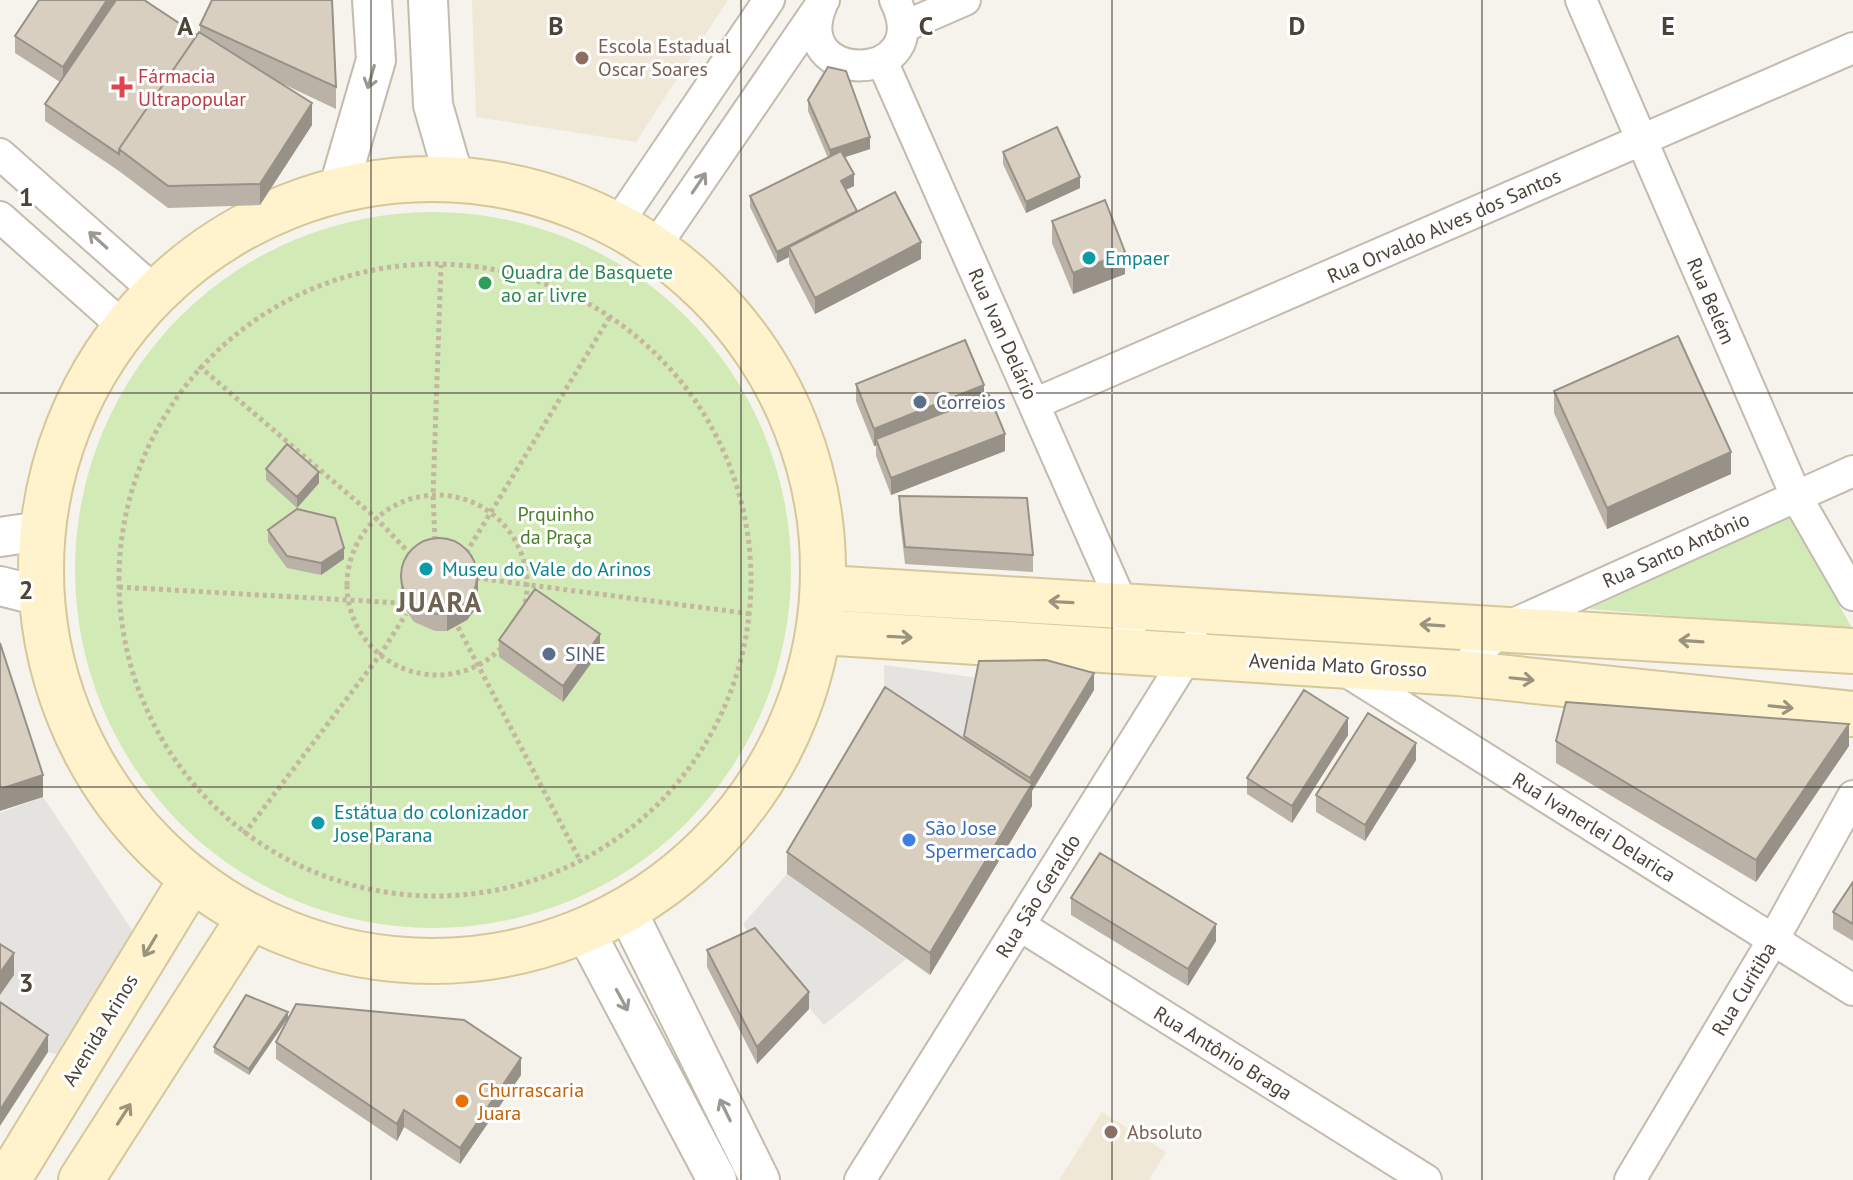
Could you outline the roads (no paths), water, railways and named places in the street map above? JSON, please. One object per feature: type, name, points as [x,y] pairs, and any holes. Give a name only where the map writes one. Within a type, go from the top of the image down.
[{"type":"main road","points":[[454,178],[534,192],[616,226],[655,247],[751,339],[810,457],[827,588],[822,632],[786,743],[719,839],[627,911],[585,931],[474,960],[358,955],[250,917],[191,880],[114,801],[62,703],[20,591],[20,534],[83,389],[124,327],[156,292],[240,229],[338,190],[403,180],[454,178]]},
{"type":"main road","points":[[827,588],[1853,651]]},
{"type":"main road","name":"Avenida Mato Grosso","points":[[822,632],[1459,673],[1853,714]]},
{"type":"main road","name":"Avenida Arinos","points":[[8,1180],[191,880]]},
{"type":"main road","points":[[81,1180],[250,917]]},
{"type":"street","points":[[338,190],[376,60],[372,0]]},
{"type":"street","points":[[428,0],[433,105],[454,178]]},
{"type":"street","points":[[616,226],[769,0]]},
{"type":"street","points":[[824,0],[818,14],[820,42],[828,54],[839,62],[853,67],[867,67],[891,54],[899,42],[899,13],[965,0]]},
{"type":"street","points":[[655,247],[824,0]]},
{"type":"street","name":"Rua Belém","points":[[1581,0],[1796,496],[1853,595]]},
{"type":"street","name":"Rua Orvaldo Alves dos Santos","points":[[1034,404],[1853,48]]},
{"type":"street","name":"Rua Ivan Delário","points":[[882,61],[1123,606],[1135,651]]},
{"type":"street","points":[[0,154],[156,292]]},
{"type":"street","points":[[0,217],[124,327]]},
{"type":"street","name":"Rua Santo Antônio","points":[[1500,630],[1853,471]]},
{"type":"street","name":"Rua São Geraldo","points":[[860,1180],[1215,612]]},
{"type":"street","points":[[1459,673],[1500,630]]},
{"type":"street","name":"Rua Ivanerlei Delarica","points":[[1336,665],[1853,990]]},
{"type":"street","name":"Rua Curitiba","points":[[1630,1180],[1773,940],[1853,796]]},
{"type":"street","points":[[627,911],[760,1180]]},
{"type":"street","name":"Rua Antônio Braga","points":[[1019,925],[1426,1180]]},
{"type":"street","points":[[585,931],[717,1180]]},
{"type":"place","name":"Escola Estadual Oscar Soares","points":[[582,58]]},
{"type":"place","name":"Fármacia Ultrapopular","points":[[122,87]]},
{"type":"place","name":"Empaer","points":[[1089,258]]},
{"type":"place","name":"Quadra de Basquete ao ar livre","points":[[485,283]]},
{"type":"place","name":"Correios","points":[[920,402]]},
{"type":"place","name":"Museu do Vale do Arinos","points":[[426,569]]},
{"type":"place","name":"SINE","points":[[549,654]]},
{"type":"place","name":"Estátua do colonizador Jose Parana","points":[[318,823]]},
{"type":"place","name":"São Jose Spermercado","points":[[909,840]]},
{"type":"place","name":"Churrascaria Juara","points":[[462,1101]]},
{"type":"place","name":"Absoluto","points":[[1111,1132]]},
{"type":"district","name":"JUARA","points":[[440,601]]},
{"type":"park label","name":"Prquinho da Praça","points":[[556,526]]}]
